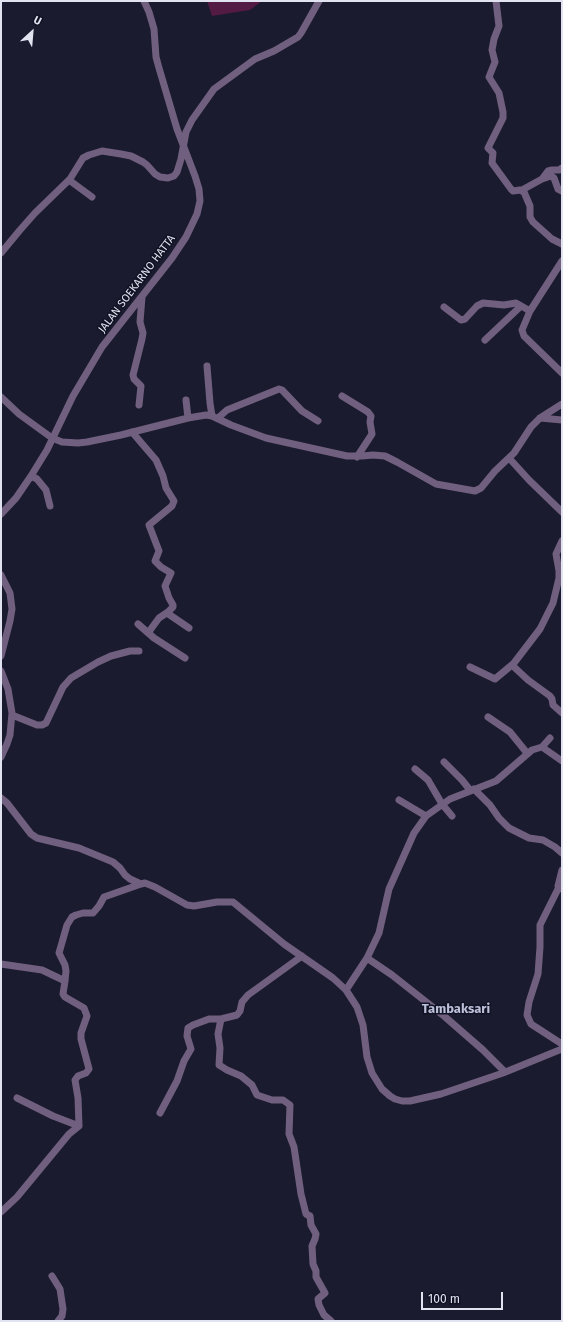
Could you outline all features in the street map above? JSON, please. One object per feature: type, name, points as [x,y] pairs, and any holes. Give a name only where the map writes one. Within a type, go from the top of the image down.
[{"type":"street","name":"JALAN SOEKARNO HATTA","points":[[1,514],[16,498],[31,476],[102,347],[179,248],[197,214],[200,201],[199,189],[177,129],[159,68],[156,57],[154,29],[144,1]]},
{"type":"street","points":[[1,253],[35,213],[69,180],[83,158],[89,155],[102,151],[131,156],[147,165],[160,178],[174,176],[177,172],[183,154],[183,145],[186,132],[192,120],[214,89],[254,59],[274,51],[298,37],[302,33],[319,1]]},
{"type":"street","points":[[496,1],[499,26],[492,50],[495,62],[488,77],[498,93],[503,118],[488,148],[493,153],[492,162],[513,191],[522,190],[542,179],[553,176],[558,189],[562,191]]},
{"type":"street","points":[[542,179],[548,171],[562,168]]},
{"type":"street","points":[[69,180],[92,197]]},
{"type":"street","points":[[522,190],[530,206],[530,217],[533,222],[552,239],[562,244]]},
{"type":"street","points":[[562,261],[530,311],[522,328],[523,334],[562,373]]},
{"type":"street","points":[[139,405],[141,386],[134,379],[133,375],[143,333],[140,322],[142,297]]},
{"type":"street","points":[[444,307],[461,320],[465,319],[477,306],[483,304],[504,305],[513,303],[530,311]]},
{"type":"street","points":[[485,340],[521,306]]},
{"type":"street","points":[[207,366],[210,403],[215,417],[231,425],[266,438],[347,456],[385,456],[436,484],[475,492],[481,488],[494,470],[514,453],[531,428],[540,418],[562,404]]},
{"type":"street","points":[[1,398],[19,414],[52,438],[62,442],[78,443],[121,435],[188,418],[215,417],[227,410],[279,389],[282,390],[302,411],[318,421]]},
{"type":"street","points":[[342,396],[368,412],[371,416],[370,422],[372,434],[357,457]]},
{"type":"street","points":[[186,400],[188,418]]},
{"type":"street","points":[[540,418],[562,420]]},
{"type":"street","points":[[132,432],[156,460],[166,488],[174,501],[172,506],[149,525],[159,551],[155,561],[171,573],[164,586],[173,607],[159,618],[148,633]]},
{"type":"street","points":[[509,458],[562,512]]},
{"type":"street","points":[[31,476],[42,484],[46,490],[50,506]]},
{"type":"street","points":[[470,667],[496,679],[513,664],[540,629],[553,603],[560,578],[556,557],[562,541]]},
{"type":"street","points":[[1,575],[10,594],[12,610],[1,656]]},
{"type":"street","points":[[167,612],[189,628]]},
{"type":"street","points":[[138,624],[148,633],[185,658]]},
{"type":"street","points":[[12,715],[37,725],[46,723],[63,687],[71,678],[111,656],[130,651],[139,651]]},
{"type":"street","points":[[513,664],[515,668],[528,680],[551,697],[552,705],[562,713]]},
{"type":"street","points":[[1,671],[8,689],[12,715],[10,735],[1,757]]},
{"type":"street","points":[[488,717],[510,732],[527,753]]},
{"type":"street","points":[[346,990],[367,958],[379,933],[389,889],[414,833],[426,816],[450,799],[496,781],[527,753],[536,748],[542,747],[550,738]]},
{"type":"street","points":[[542,747],[562,761]]},
{"type":"street","points":[[444,762],[472,790],[490,805],[499,818],[509,828],[530,838],[543,840],[562,853]]},
{"type":"street","points":[[415,769],[428,780],[442,804],[452,816]]},
{"type":"street","points":[[1,798],[7,803],[31,834],[37,838],[78,848],[113,862],[130,879],[141,884],[155,886],[187,905],[194,906],[223,901],[233,902],[279,941],[333,978],[346,990],[355,1003],[360,1017],[367,1057],[372,1073],[382,1089],[390,1096],[402,1101],[410,1101],[441,1094],[505,1072],[562,1049]]},
{"type":"street","points":[[399,800],[426,816]]},
{"type":"street","points":[[562,870],[558,884],[561,888],[540,925],[538,974],[528,1002],[527,1015],[531,1024],[562,1044]]},
{"type":"street","points":[[79,1126],[78,1098],[75,1080],[78,1076],[86,1073],[89,1068],[81,1039],[81,1034],[87,1016],[84,1008],[62,994],[65,981],[64,965],[59,950],[67,925],[72,917],[83,913],[93,913],[104,897],[141,884]]},
{"type":"street","points":[[160,1113],[177,1081],[184,1061],[191,1049],[187,1036],[188,1028],[209,1019],[221,1019],[237,1015],[240,1011],[242,1002],[248,995],[302,956]]},
{"type":"street","points":[[367,958],[392,974],[444,1016],[483,1050],[505,1072]]},
{"type":"street","points":[[1,964],[42,970],[65,981]]},
{"type":"street","points":[[221,1019],[218,1034],[220,1048],[219,1065],[241,1076],[252,1085],[257,1095],[272,1100],[283,1100],[290,1105],[289,1134],[294,1147],[301,1194],[306,1214],[310,1216],[311,1225],[316,1234],[312,1246],[313,1264],[316,1271],[316,1277],[326,1293],[318,1299],[319,1306],[324,1315],[331,1321]]},
{"type":"street","points":[[17,1098],[53,1116],[79,1126]]},
{"type":"street","points":[[1,1212],[17,1197],[69,1134],[79,1126]]},
{"type":"street","points":[[52,1276],[60,1289],[64,1310],[58,1321]]},
{"type":"shaded area","points":[[207,1],[262,1],[250,10],[212,16]]},
{"type":"district","name":"Tambaksari","points":[[456,1009]]}]
